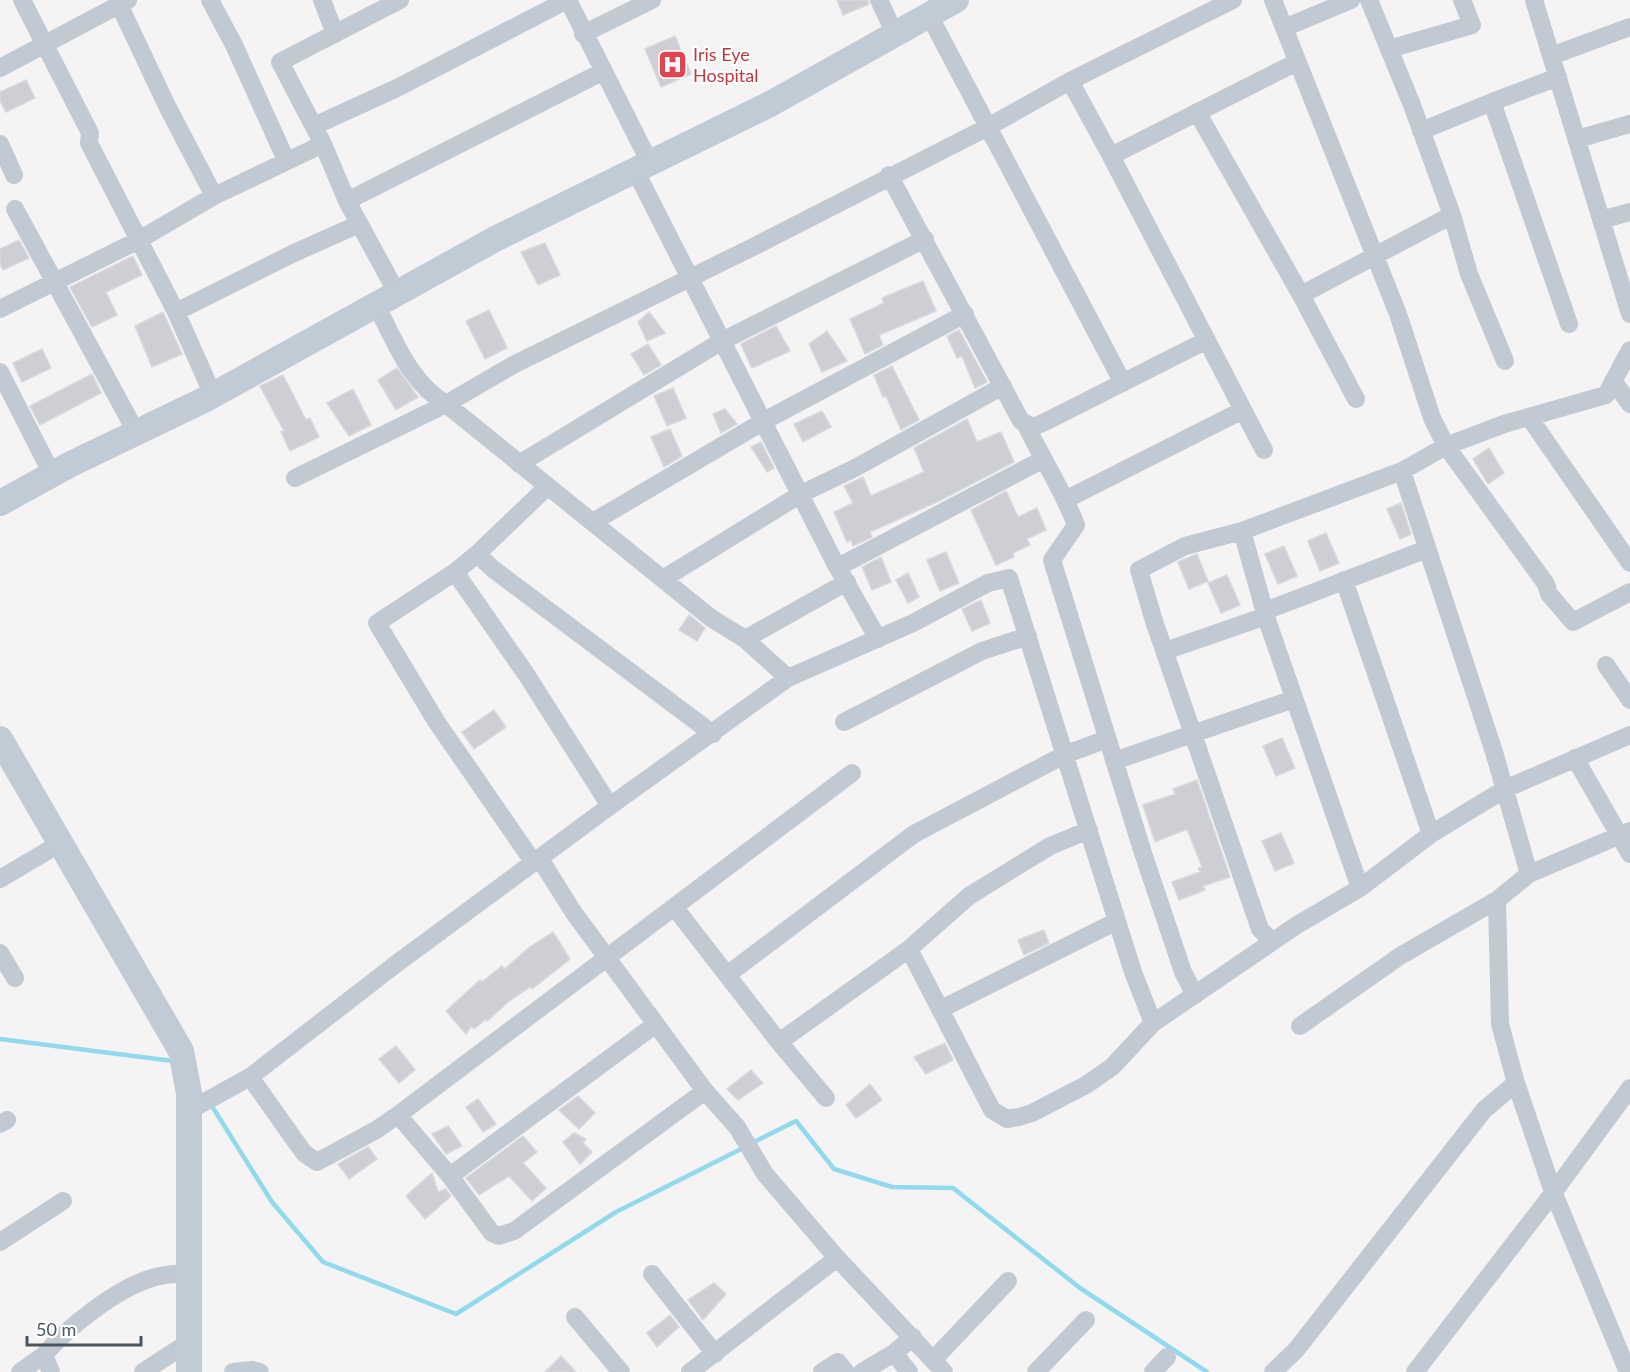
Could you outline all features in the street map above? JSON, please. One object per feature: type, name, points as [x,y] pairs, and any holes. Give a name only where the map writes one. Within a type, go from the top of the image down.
[{"type":"street","points":[[22,0],[90,133],[89,143],[176,312],[213,396]]},
{"type":"street","points":[[210,0],[234,45],[286,160]]},
{"type":"street","points":[[322,0],[335,34]]},
{"type":"street","points":[[400,0],[279,62],[323,144],[359,224],[415,379],[429,393],[446,404],[711,618],[745,639],[788,678]]},
{"type":"street","points":[[314,126],[397,88],[567,0],[602,72],[690,279],[878,639]]},
{"type":"street","points":[[583,34],[652,0]]},
{"type":"street","points":[[879,0],[895,34]]},
{"type":"street","points":[[0,503],[52,474],[213,396],[495,239],[772,103],[956,0]]},
{"type":"street","points":[[295,478],[446,404],[513,365],[690,279],[988,127],[1070,81],[1233,0]]},
{"type":"street","points":[[1273,0],[1398,314],[1432,418],[1446,446],[1546,584],[1550,594],[1573,622],[1630,592]]},
{"type":"street","points":[[1284,28],[1351,0]]},
{"type":"street","points":[[1369,0],[1452,215],[1469,273],[1505,361]]},
{"type":"street","points":[[1389,49],[1472,25],[1462,0]]},
{"type":"street","points":[[1534,0],[1601,220],[1627,293],[1630,314]]},
{"type":"street","points":[[0,68],[122,2],[167,106],[214,196]]},
{"type":"street","points":[[929,15],[1124,382]]},
{"type":"street","points":[[1551,56],[1630,27]]},
{"type":"street","points":[[1111,156],[1297,62]]},
{"type":"street","points":[[347,201],[602,72]]},
{"type":"street","points":[[1421,131],[1558,77]]},
{"type":"street","points":[[1070,81],[1264,450]]},
{"type":"street","points":[[1492,102],[1569,324]]},
{"type":"street","points":[[1197,112],[1301,295],[1356,399]]},
{"type":"street","points":[[1577,139],[1630,124]]},
{"type":"street","points":[[0,144],[14,175]]},
{"type":"street","points":[[0,309],[139,240],[214,196],[323,144]]},
{"type":"street","points":[[890,175],[1021,421],[1026,425],[1033,427],[1207,340]]},
{"type":"street","points":[[15,209],[136,432]]},
{"type":"street","points":[[1601,220],[1630,212]]},
{"type":"street","points":[[1301,295],[1375,258],[1452,215]]},
{"type":"street","points":[[176,312],[359,224]]},
{"type":"street","points":[[519,464],[722,341],[925,239]]},
{"type":"street","points":[[593,522],[764,421],[965,314]]},
{"type":"street","points":[[1272,942],[1260,928],[1192,734],[1139,570],[1185,546],[1242,531],[1401,471],[1446,446],[1529,417],[1606,395],[1630,350]]},
{"type":"street","points":[[0,372],[52,474]]},
{"type":"street","points":[[1613,381],[1630,404]]},
{"type":"street","points":[[663,579],[801,494],[855,468],[1003,386]]},
{"type":"street","points":[[1065,500],[1244,410]]},
{"type":"street","points":[[1529,417],[1630,563]]},
{"type":"street","points":[[1026,425],[1076,525],[1052,560],[1179,961],[1195,995]]},
{"type":"street","points":[[745,639],[843,575],[1042,460]]},
{"type":"street","points":[[1401,471],[1505,789],[1529,874]]},
{"type":"street","points":[[547,487],[455,572],[377,622],[436,721],[705,1091],[737,1127],[765,1174],[837,1258],[939,1366],[1008,1281]]},
{"type":"street","points":[[1242,531],[1294,699],[1360,888]]},
{"type":"street","points":[[1165,651],[1266,614],[1344,580],[1427,549]]},
{"type":"street","points":[[477,554],[493,569],[713,734]]},
{"type":"street","points":[[455,572],[526,674],[610,806]]},
{"type":"street","points":[[192,1103],[217,1095],[250,1077],[396,964],[788,678],[878,639],[988,583],[1009,578],[1064,755],[1153,1023]]},
{"type":"street","points":[[1344,580],[1431,834]]},
{"type":"street","points":[[844,722],[982,651],[1028,636]]},
{"type":"street","points":[[1606,665],[1630,700]]},
{"type":"street","points":[[1114,761],[1294,699]]},
{"type":"street","points":[[909,949],[992,1110],[1007,1119],[1032,1113],[1113,1067],[1153,1023],[1272,942],[1360,888],[1431,834],[1505,789],[1630,735]]},
{"type":"street","points":[[0,739],[59,844],[181,1050],[192,1103],[189,1372]]},
{"type":"street","points":[[727,975],[914,834],[1064,755],[1107,739]]},
{"type":"street","points":[[1575,758],[1625,834],[1630,854]]},
{"type":"street","points":[[250,1077],[304,1153],[317,1161],[376,1130],[398,1115],[852,773]]},
{"type":"street","points":[[779,1042],[909,949],[969,896],[1050,846],[1089,830]]},
{"type":"street","points":[[1300,1026],[1400,956],[1497,900],[1529,874],[1562,858],[1625,834]]},
{"type":"street","points":[[0,879],[59,844]]},
{"type":"street","points":[[1497,900],[1500,1024],[1516,1083],[1553,1193],[1628,1372]]},
{"type":"street","points":[[675,908],[779,1042],[826,1098]]},
{"type":"street","points":[[941,1009],[1118,921]]},
{"type":"street","points":[[0,953],[15,978]]},
{"type":"street","points":[[450,1176],[656,1024]]},
{"type":"street","points":[[1273,1372],[1296,1350],[1484,1110],[1516,1083]]},
{"type":"street","points":[[1414,1372],[1553,1193],[1630,1088]]},
{"type":"street","points":[[398,1115],[450,1176],[492,1233],[506,1235],[705,1091]]},
{"type":"street","points":[[0,1242],[63,1201]]},
{"type":"street","points":[[690,1372],[837,1258]]},
{"type":"street","points":[[20,1372],[44,1355],[92,1312],[118,1294],[152,1278],[189,1273]]},
{"type":"street","points":[[652,1274],[715,1354]]},
{"type":"street","points":[[575,1317],[621,1372]]},
{"type":"street","points":[[1036,1372],[1086,1320]]},
{"type":"street","points":[[862,1372],[894,1353],[913,1336]]},
{"type":"street","points":[[143,1372],[189,1342]]},
{"type":"street","points":[[894,1353],[909,1372]]},
{"type":"street","points":[[44,1355],[51,1372]]},
{"type":"street","points":[[1153,1372],[1167,1357]]},
{"type":"street","points":[[822,1372],[838,1362],[846,1372]]},
{"type":"street","points":[[233,1372],[252,1370],[260,1372]]},
{"type":"building","points":[[837,0],[868,0],[869,4],[843,15]]},
{"type":"building","points":[[675,36],[691,74],[661,87],[645,49]]},
{"type":"building","points":[[26,80],[35,98],[6,112],[0,101],[0,92]]},
{"type":"building","points":[[19,240],[29,258],[3,270],[0,264],[0,249]]},
{"type":"building","points":[[545,243],[560,275],[538,285],[521,252]]},
{"type":"building","points":[[133,256],[142,275],[106,292],[117,315],[92,327],[70,287]]},
{"type":"building","points":[[923,281],[936,311],[879,335],[883,345],[865,354],[850,319],[884,303],[882,298]]},
{"type":"building","points":[[489,310],[507,348],[485,359],[466,321]]},
{"type":"building","points":[[163,312],[182,354],[152,367],[135,326]]},
{"type":"building","points":[[649,312],[665,333],[647,341],[638,322]]},
{"type":"building","points":[[776,326],[790,351],[752,368],[741,344]]},
{"type":"building","points":[[959,330],[987,382],[975,388],[962,356],[957,358],[947,336]]},
{"type":"building","points":[[827,331],[847,361],[822,372],[809,344]]},
{"type":"building","points":[[648,344],[661,365],[644,375],[631,354]]},
{"type":"building","points":[[42,349],[51,368],[22,382],[13,363]]},
{"type":"building","points":[[892,366],[919,420],[901,430],[874,375]]},
{"type":"building","points":[[397,368],[418,397],[396,410],[378,380]]},
{"type":"building","points":[[92,374],[101,393],[40,425],[30,406]]},
{"type":"building","points":[[283,375],[306,420],[310,418],[319,437],[290,451],[281,432],[284,431],[260,386]]},
{"type":"building","points":[[673,388],[686,418],[667,426],[654,396]]},
{"type":"building","points":[[353,389],[371,425],[349,436],[327,403]]},
{"type":"building","points":[[725,409],[737,424],[721,433],[713,414]]},
{"type":"building","points":[[822,411],[831,427],[803,442],[794,424]]},
{"type":"building","points":[[967,419],[977,442],[1001,432],[1014,462],[939,501],[870,532],[872,537],[853,546],[851,540],[847,542],[834,512],[853,503],[844,486],[863,477],[871,496],[924,472],[914,448]]},
{"type":"building","points":[[670,429],[682,456],[664,467],[651,437]]},
{"type":"building","points":[[761,442],[774,468],[767,472],[751,447]]},
{"type":"building","points":[[1489,448],[1504,473],[1488,484],[1473,459]]},
{"type":"building","points":[[1006,491],[1018,517],[1037,508],[1046,530],[1027,539],[1030,545],[1013,553],[1014,557],[996,565],[971,510]]},
{"type":"building","points":[[1401,503],[1411,534],[1400,539],[1387,509]]},
{"type":"building","points":[[1326,533],[1339,563],[1320,571],[1308,541]]},
{"type":"building","points":[[1284,546],[1297,576],[1278,584],[1265,554]]},
{"type":"building","points":[[946,552],[959,583],[940,591],[927,560]]},
{"type":"building","points":[[1197,554],[1208,581],[1189,589],[1178,562]]},
{"type":"building","points":[[881,557],[891,582],[872,590],[862,567]]},
{"type":"building","points":[[908,573],[919,597],[908,603],[896,580]]},
{"type":"building","points":[[1227,575],[1240,605],[1221,613],[1208,583]]},
{"type":"building","points":[[981,600],[990,623],[972,631],[962,609]]},
{"type":"building","points":[[689,615],[705,628],[697,641],[679,630]]},
{"type":"building","points":[[494,710],[506,727],[474,749],[462,732]]},
{"type":"building","points":[[1282,738],[1295,768],[1276,776],[1263,746]]},
{"type":"building","points":[[1197,780],[1230,877],[1203,886],[1205,890],[1179,900],[1172,882],[1200,872],[1198,868],[1202,867],[1187,829],[1155,842],[1143,805],[1175,794],[1173,789]]},
{"type":"building","points":[[1281,833],[1294,863],[1275,871],[1262,841]]},
{"type":"building","points":[[1044,930],[1049,943],[1024,955],[1018,940]]},
{"type":"building","points":[[553,932],[570,959],[532,989],[530,987],[508,1002],[487,1021],[486,1019],[474,1029],[471,1026],[466,1034],[446,1011],[480,980],[482,982],[502,966],[505,969],[527,949]]},
{"type":"building","points":[[945,1043],[953,1060],[926,1074],[914,1057]]},
{"type":"building","points":[[396,1046],[415,1070],[399,1083],[379,1059]]},
{"type":"building","points":[[751,1070],[763,1083],[738,1100],[727,1089]]},
{"type":"building","points":[[870,1084],[882,1100],[856,1118],[846,1105]]},
{"type":"building","points":[[578,1096],[595,1113],[579,1129],[559,1110]]},
{"type":"building","points":[[478,1099],[496,1124],[483,1132],[466,1107]]},
{"type":"building","points":[[448,1126],[462,1146],[446,1154],[432,1134]]},
{"type":"building","points":[[574,1133],[586,1139],[583,1143],[592,1152],[580,1164],[563,1142]]},
{"type":"building","points":[[523,1136],[537,1152],[523,1163],[546,1188],[532,1201],[509,1176],[479,1195],[466,1178]]},
{"type":"building","points":[[368,1147],[377,1159],[349,1179],[338,1164]]},
{"type":"building","points":[[432,1173],[438,1192],[446,1189],[451,1196],[425,1219],[406,1196]]},
{"type":"building","points":[[714,1283],[726,1294],[703,1320],[688,1300]]},
{"type":"building","points":[[670,1315],[679,1327],[657,1347],[647,1333]]},
{"type":"building","points":[[561,1356],[576,1372],[545,1372]]},
{"type":"waterway","points":[[0,1039],[173,1061]]},
{"type":"waterway","points":[[210,1103],[272,1202],[323,1262],[456,1314],[616,1212],[745,1147]]},
{"type":"waterway","points":[[752,1143],[796,1121],[834,1169],[892,1187],[953,1188],[1080,1288],[1207,1372]]},
{"type":"place","name":"Iris Eye Hospital","points":[[672,65]]}]
